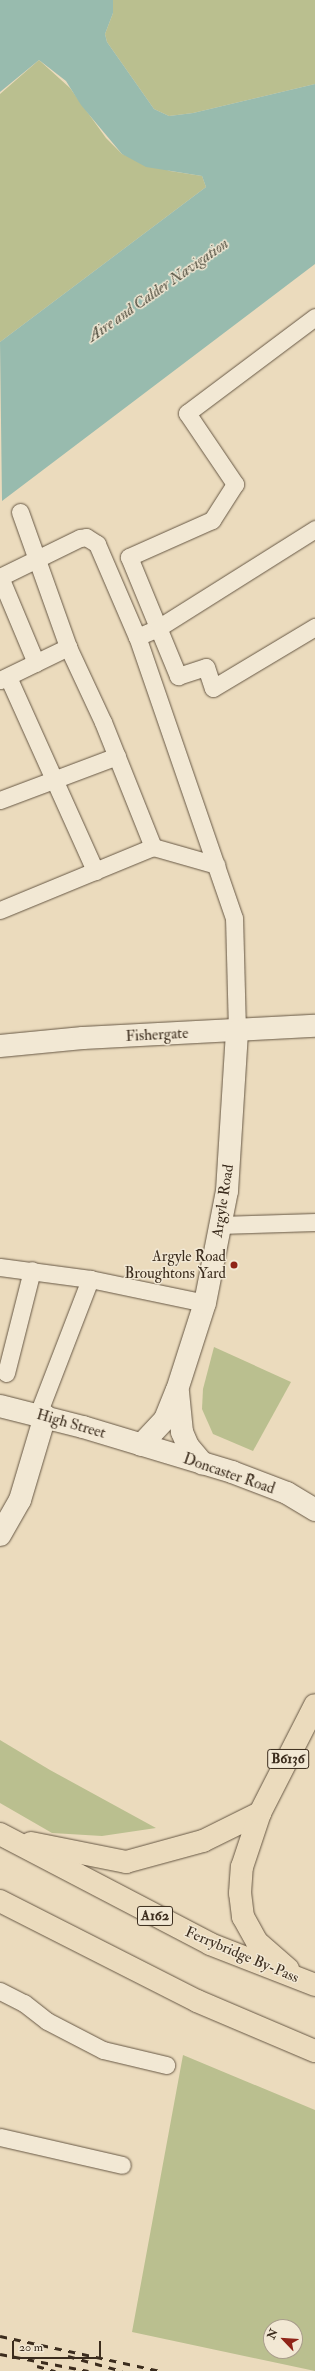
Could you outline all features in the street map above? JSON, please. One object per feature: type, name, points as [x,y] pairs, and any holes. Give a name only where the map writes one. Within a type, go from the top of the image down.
[{"type":"main road","name":"Fishergate","points":[[0,1046],[84,1038],[315,1026]]},
{"type":"main road","name":"Argyle Road","points":[[141,1445],[165,1419],[177,1390],[205,1303],[227,1190],[236,1031]]},
{"type":"main road","name":"Argyle Road","points":[[177,1390],[182,1432],[188,1446],[203,1464]]},
{"type":"main road","name":"High Street","points":[[0,1406],[41,1415],[141,1445]]},
{"type":"main road","points":[[2,1528],[20,1500],[41,1415]]},
{"type":"main road","name":"Doncaster Road","points":[[141,1445],[203,1464],[287,1494],[315,1510]]},
{"type":"main road","name":"B6136","points":[[260,1813],[315,1705]]},
{"type":"main road","points":[[3,1836],[126,1862],[203,1841],[260,1813]]},
{"type":"main road","points":[[260,1813],[242,1867],[240,1893],[243,1918],[257,1942],[307,1982]]},
{"type":"main road","name":"Ferrybridge By-Pass","points":[[3,1836],[210,1944],[307,1982]]},
{"type":"main road","points":[[0,1901],[197,2001],[315,2051]]},
{"type":"lane","points":[[315,318],[187,413],[235,484],[212,520],[129,557],[178,676],[206,667],[213,688],[315,626]]},
{"type":"lane","points":[[20,512],[68,647],[117,756],[153,848]]},
{"type":"lane","points":[[137,637],[158,628],[315,530]]},
{"type":"lane","points":[[36,663],[0,577],[80,538],[86,537],[97,544],[137,637],[234,918],[236,1031]]},
{"type":"lane","points":[[68,647],[4,678],[54,780],[95,871]]},
{"type":"lane","points":[[0,800],[117,756]]},
{"type":"lane","points":[[0,910],[153,848],[216,865]]},
{"type":"lane","points":[[220,1225],[315,1222]]},
{"type":"lane","points":[[0,1267],[32,1270],[90,1279],[205,1303]]},
{"type":"lane","points":[[6,1373],[32,1270]]},
{"type":"lane","points":[[41,1415],[90,1279]]},
{"type":"lane","points":[[1,1994],[24,2003],[47,2021],[103,2050],[166,2065]]},
{"type":"lane","points":[[0,2137],[122,2165]]},
{"type":"green space","points":[[113,0],[315,0],[315,84],[193,113],[169,116],[154,109],[107,42],[105,34],[113,13]]},
{"type":"green space","points":[[39,60],[70,88],[106,138],[122,154],[170,171],[202,176],[206,187],[0,342],[0,94]]},
{"type":"green space","points":[[214,1347],[291,1382],[253,1451],[213,1434],[202,1409],[203,1389]]},
{"type":"green space","points":[[0,1740],[50,1770],[156,1828],[102,1836],[52,1833],[0,1803]]},
{"type":"green space","points":[[183,2055],[315,2110],[315,2371],[132,2332]]},
{"type":"water","name":"Aire and Calder Navigation","points":[[0,0],[113,0],[113,13],[105,34],[107,42],[154,109],[169,116],[193,113],[315,84],[315,264],[2,501],[0,342],[206,187],[202,176],[146,167],[122,154],[81,105],[66,81],[39,60],[0,92]]},
{"type":"railway","points":[[0,2336],[160,2371]]},
{"type":"railway","points":[[0,2354],[88,2371]]},
{"type":"railway","points":[[68,2356],[122,2371]]},
{"type":"railway","points":[[37,2366],[55,2371]]},
{"type":"place","name":"Argyle Road Broughtons Yard","points":[[234,1265]]}]
